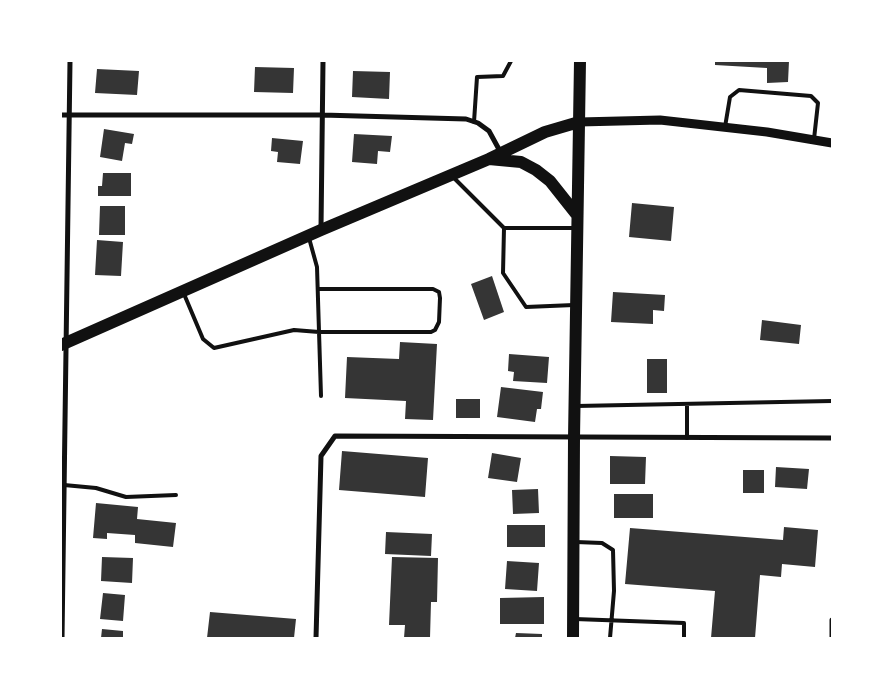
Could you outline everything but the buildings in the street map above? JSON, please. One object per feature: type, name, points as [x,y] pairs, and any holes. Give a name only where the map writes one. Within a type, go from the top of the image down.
[{"type":"main road","points":[[573,638],[574,406],[580,61]]},
{"type":"main road","points":[[64,344],[321,230],[490,159],[545,132],[579,122]]},
{"type":"main road","points":[[490,159],[521,162],[536,170],[550,181],[577,215]]},
{"type":"street","points":[[62,638],[64,344],[70,61]]},
{"type":"street","points":[[321,230],[323,61]]},
{"type":"street","points":[[61,115],[322,115],[466,119],[489,131],[501,153]]},
{"type":"street","points":[[579,122],[660,120],[725,127],[832,143]]},
{"type":"street","points":[[316,638],[321,456],[336,436],[832,438]]},
{"type":"street","points":[[832,620],[832,638]]},
{"type":"lane","points":[[474,122],[477,77],[503,76],[511,61]]},
{"type":"lane","points":[[725,127],[730,97],[739,90],[811,96],[818,103],[814,140]]},
{"type":"lane","points":[[452,175],[504,228],[577,228]]},
{"type":"lane","points":[[504,228],[503,273],[526,307],[576,305]]},
{"type":"lane","points":[[308,236],[317,267],[321,396]]},
{"type":"lane","points":[[183,292],[203,339],[214,348],[294,330],[319,332],[431,332],[435,330],[439,322],[439,292],[433,289],[318,289]]},
{"type":"lane","points":[[574,406],[832,401]]},
{"type":"lane","points":[[687,404],[687,438]]},
{"type":"lane","points":[[64,485],[96,488],[126,497],[176,495]]},
{"type":"lane","points":[[573,542],[602,544],[613,550],[614,591],[610,619],[610,638]]},
{"type":"lane","points":[[573,619],[684,623],[684,638]]}]
